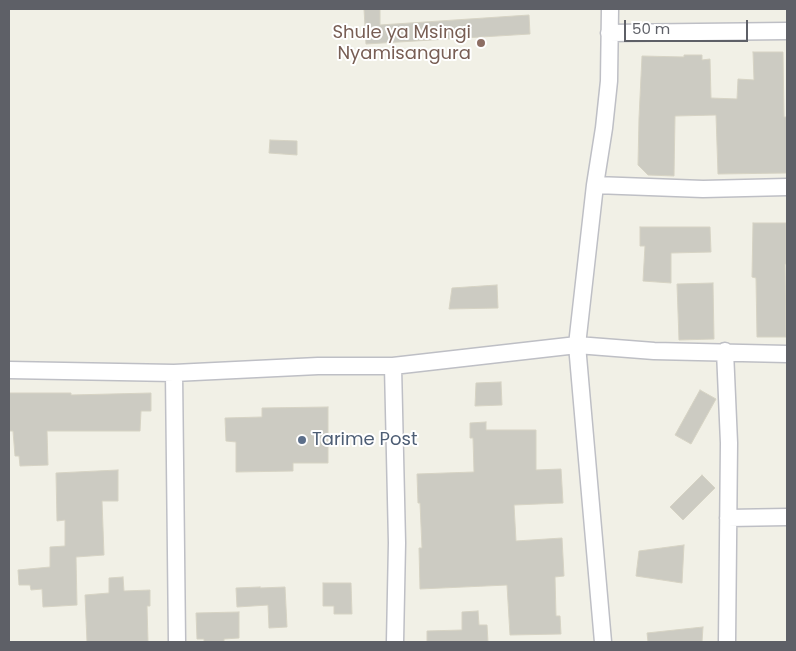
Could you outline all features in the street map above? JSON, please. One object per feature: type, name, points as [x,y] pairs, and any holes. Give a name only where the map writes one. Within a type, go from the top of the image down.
[{"type":"street","points":[[603,642],[578,345],[595,185],[609,81],[610,9]]},
{"type":"street","points":[[609,33],[787,31]]},
{"type":"street","points":[[595,185],[703,189],[787,187]]},
{"type":"street","points":[[9,370],[174,373],[318,366],[393,366],[578,345],[654,351],[725,351],[787,354]]},
{"type":"street","points":[[725,351],[729,443],[727,642]]},
{"type":"street","points":[[393,366],[397,533],[395,642]]},
{"type":"street","points":[[174,373],[176,642]]},
{"type":"street","points":[[728,518],[787,517]]},
{"type":"building","points":[[364,9],[380,9],[380,25],[529,15],[530,34],[366,44]]},
{"type":"building","points":[[753,52],[783,52],[784,117],[787,117],[787,173],[718,174],[716,115],[675,116],[674,176],[648,175],[638,165],[642,56],[684,57],[684,55],[702,55],[702,60],[710,59],[711,98],[737,99],[738,79],[754,80]]},
{"type":"building","points":[[270,140],[297,141],[297,155],[269,153]]},
{"type":"building","points":[[753,223],[786,223],[786,337],[757,337],[756,278],[752,277]]},
{"type":"building","points":[[640,227],[710,227],[711,252],[671,253],[671,283],[643,281],[645,246],[640,246]]},
{"type":"building","points":[[713,283],[714,339],[679,340],[677,284]]},
{"type":"building","points":[[497,285],[498,308],[449,309],[452,288]]},
{"type":"building","points":[[501,382],[502,405],[475,406],[476,383]]},
{"type":"building","points":[[700,390],[716,399],[691,444],[675,435]]},
{"type":"building","points":[[9,393],[71,393],[71,395],[151,393],[151,411],[141,411],[140,431],[47,431],[48,465],[20,466],[19,456],[15,456],[13,431],[9,431]]},
{"type":"building","name":"Tarime Post","points":[[328,407],[328,463],[293,463],[293,471],[236,472],[236,442],[226,441],[225,418],[262,417],[262,408]]},
{"type":"building","points":[[486,422],[486,430],[536,430],[536,470],[561,469],[563,503],[514,505],[516,541],[562,538],[564,576],[555,577],[556,616],[560,616],[561,634],[510,635],[507,585],[420,589],[419,548],[422,548],[417,474],[474,472],[473,438],[470,438],[470,423]]},
{"type":"building","points":[[118,470],[118,501],[102,501],[104,555],[76,557],[77,605],[43,607],[42,589],[31,590],[30,585],[19,585],[18,570],[50,567],[50,547],[65,546],[65,520],[57,521],[56,473]]},
{"type":"building","points":[[702,475],[715,488],[683,520],[670,507]]},
{"type":"building","points":[[684,545],[682,583],[636,576],[639,551]]},
{"type":"building","points":[[123,577],[124,591],[150,590],[150,606],[147,606],[148,642],[87,642],[85,595],[109,593],[109,578]]},
{"type":"building","points":[[323,583],[351,583],[352,614],[334,614],[334,606],[323,606]]},
{"type":"building","points":[[285,587],[287,627],[269,628],[268,605],[237,607],[236,588]]},
{"type":"building","points":[[478,611],[479,625],[487,625],[488,642],[427,642],[427,631],[462,630],[462,612]]},
{"type":"building","points":[[239,612],[239,638],[224,639],[224,642],[204,642],[204,639],[197,639],[196,613]]},
{"type":"building","points":[[703,627],[702,642],[648,642],[647,633]]},
{"type":"place","name":"Shule ya Msingi Nyamisangura","points":[[481,43]]},
{"type":"place","name":"Tarime Post","points":[[302,440]]}]
